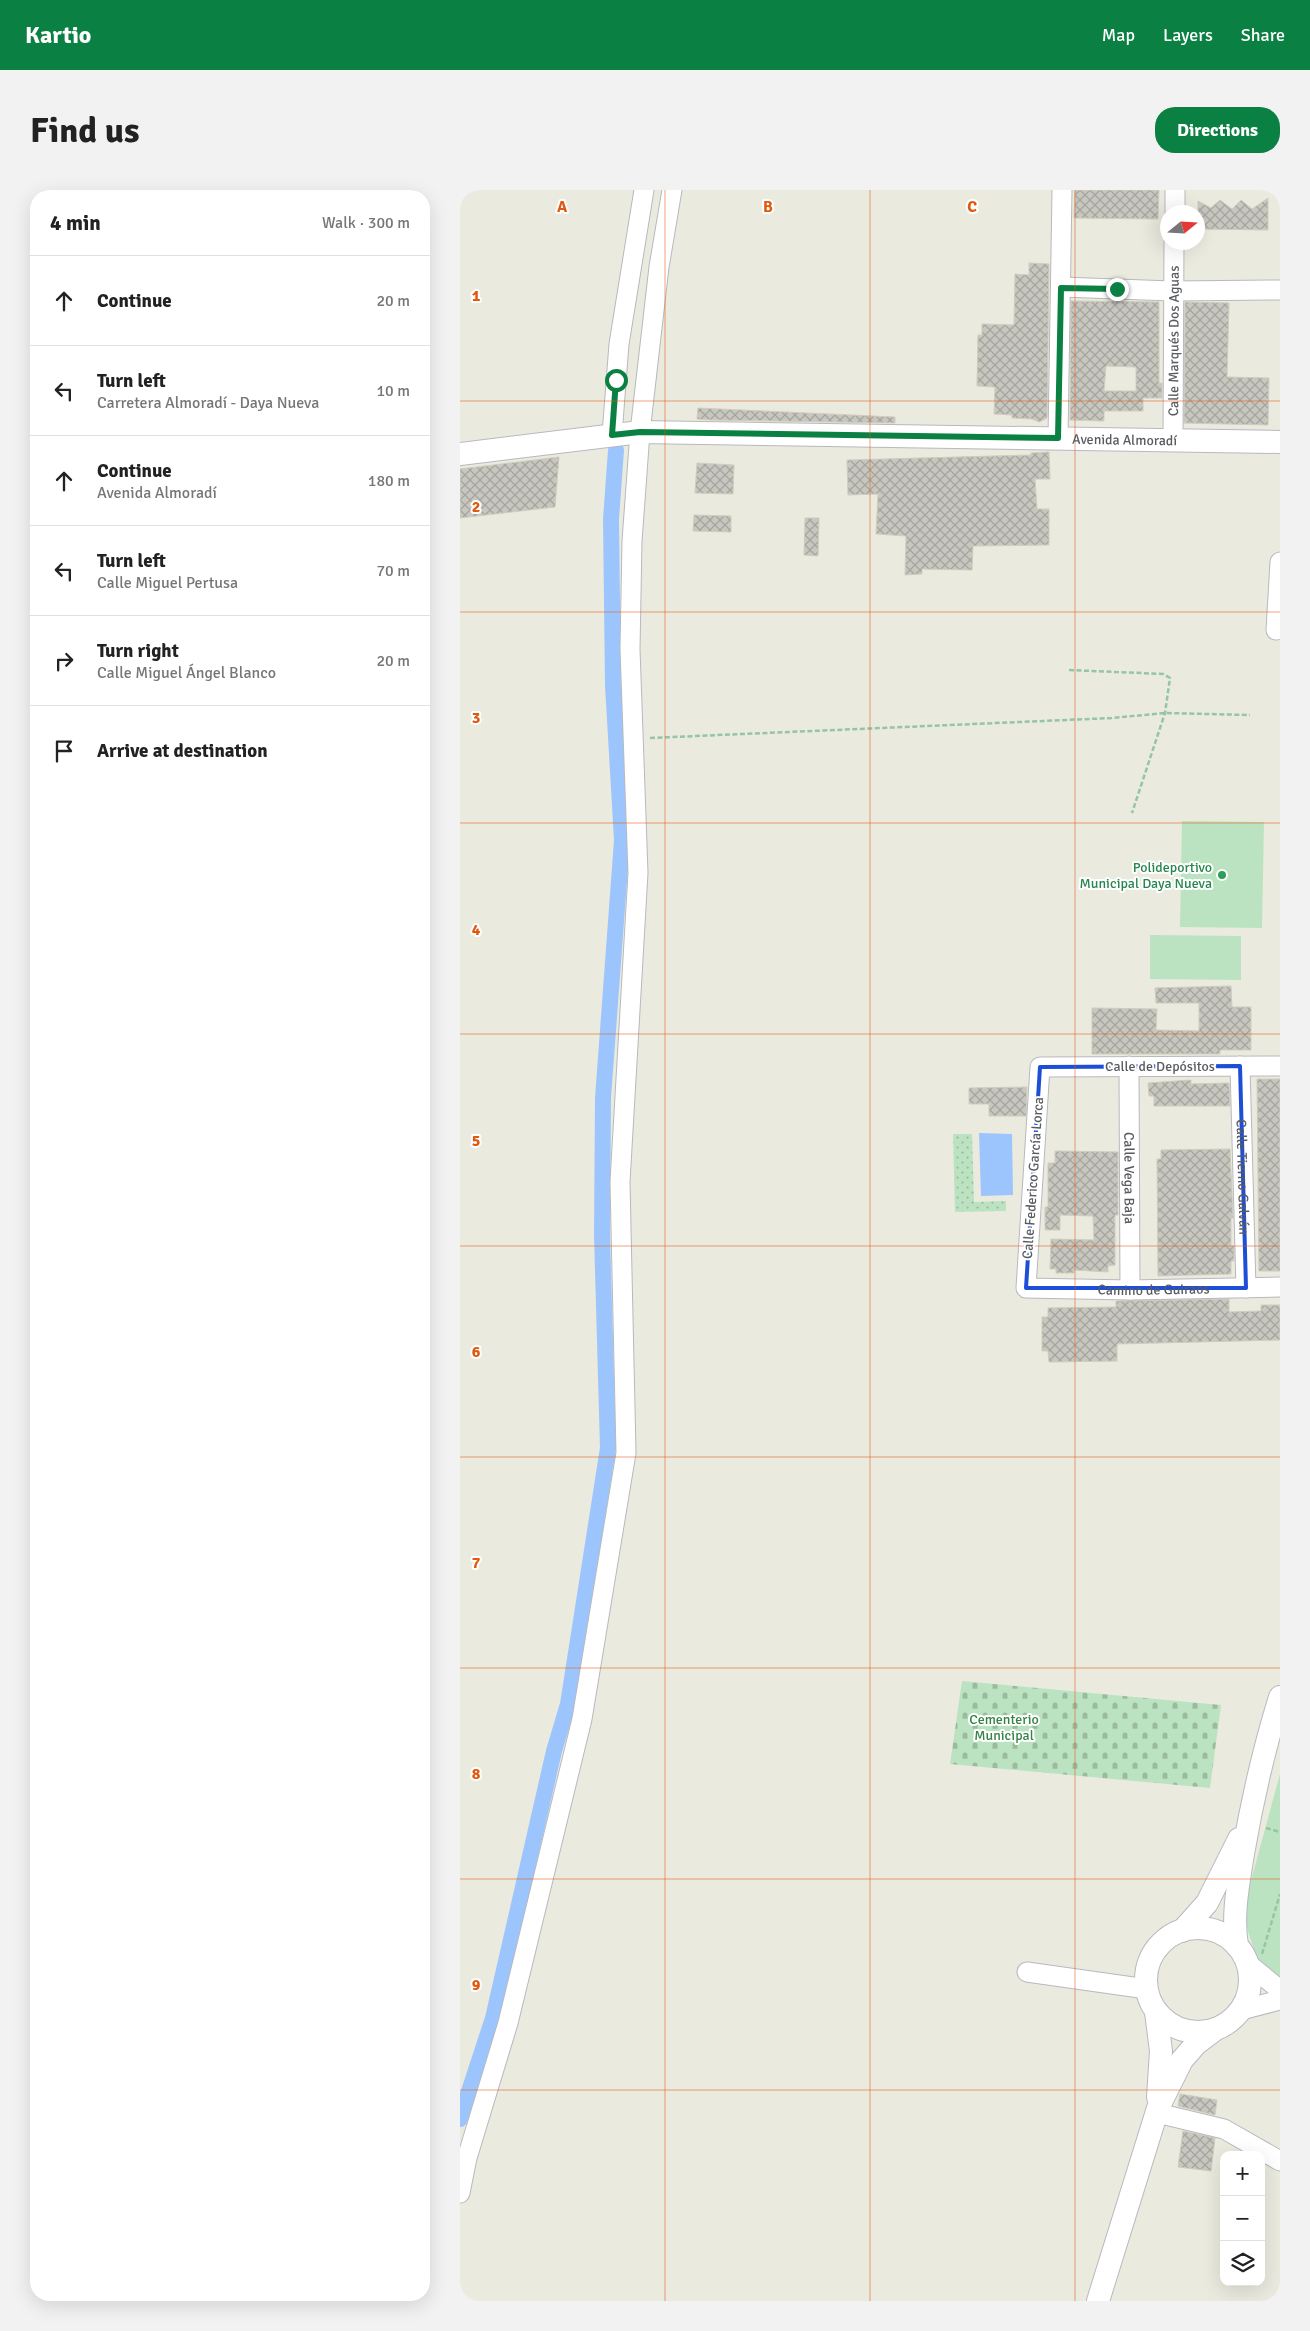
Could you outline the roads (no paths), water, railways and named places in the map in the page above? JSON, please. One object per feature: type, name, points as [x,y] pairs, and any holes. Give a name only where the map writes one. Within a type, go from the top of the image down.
[{"type":"street","points":[[612,435],[619,344],[644,190]]},
{"type":"street","points":[[460,2193],[467,2158],[508,2023],[582,1720],[626,1453],[620,1182],[638,873],[630,649],[631,550],[640,432],[659,267],[672,190]]},
{"type":"street","points":[[1058,438],[1062,190]]},
{"type":"street","points":[[1175,205],[1176,190]]},
{"type":"street","name":"Calle Marqués Dos Aguas","points":[[1173,440],[1172,291],[1174,250]]},
{"type":"street","points":[[1061,288],[1172,291],[1280,290]]},
{"type":"street","name":"Avenida Almoradí","points":[[460,454],[640,432],[1280,442]]},
{"type":"street","points":[[1276,630],[1280,562]]},
{"type":"street","name":"Calle Vega Baja","points":[[1129,1066],[1130,1290]]},
{"type":"street","name":"Calle Tierno Galván","points":[[1240,1066],[1246,1288]]},
{"type":"street","name":"Calle de Depósitos","points":[[1040,1067],[1280,1066]]},
{"type":"street","name":"Calle Federico García Lorca","points":[[1026,1288],[1040,1067]]},
{"type":"street","name":"Camino de Guiraos","points":[[1026,1288],[1130,1290],[1280,1287]]},
{"type":"street","points":[[1098,2301],[1157,2110],[1182,2060],[1196,2044],[1216,2029],[1230,2022],[1240,2010],[1248,1995],[1250,1979],[1248,1955],[1234,1911],[1249,1818],[1262,1755],[1280,1698]]},
{"type":"street","points":[[1182,1931],[1207,1903],[1249,1818]]},
{"type":"street","points":[[1157,2110],[1161,2051],[1156,2012],[1147,1989],[1146,1973],[1151,1958],[1160,1945],[1170,1936],[1182,1931],[1197,1928],[1212,1930],[1225,1936],[1248,1955],[1280,1990]]},
{"type":"street","points":[[1027,1972],[1147,1989]]},
{"type":"street","points":[[1240,2010],[1280,2000]]},
{"type":"street","points":[[1156,2012],[1168,2023],[1183,2030],[1200,2033],[1216,2029]]},
{"type":"street","points":[[1157,2110],[1224,2128],[1280,2161]]},
{"type":"water","points":[[979,1133],[1012,1134],[1013,1195],[981,1196]]},
{"type":"waterway","points":[[460,2119],[493,2018],[554,1751],[568,1704],[608,1448],[602,1235],[603,1098],[622,840],[613,685],[611,519],[616,450]]},
{"type":"place","name":"Polideportivo Municipal Daya Nueva","points":[[1222,875]]},
{"type":"park label","name":"Cementerio Municipal","points":[[1004,1728]]}]
